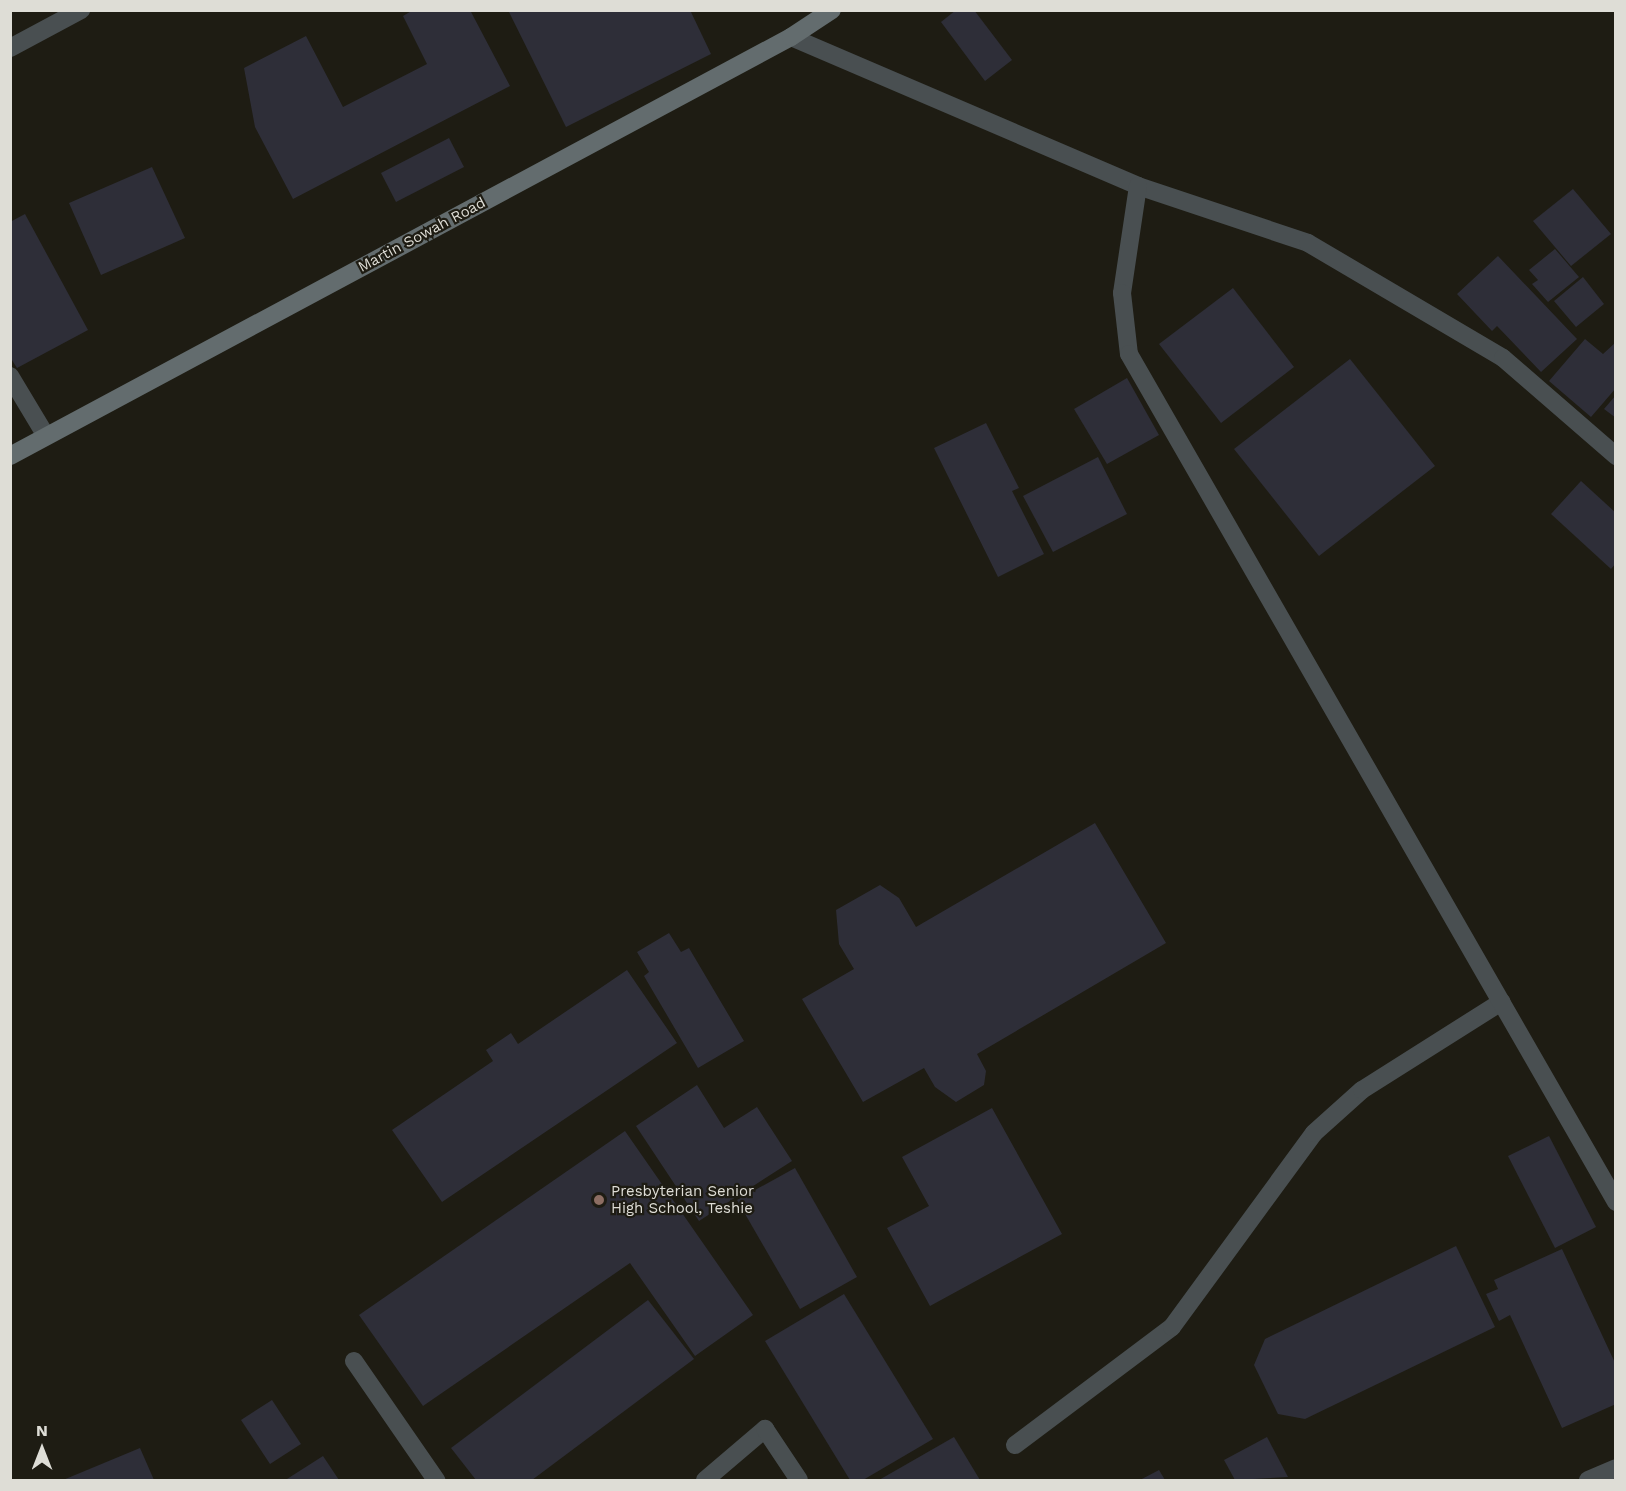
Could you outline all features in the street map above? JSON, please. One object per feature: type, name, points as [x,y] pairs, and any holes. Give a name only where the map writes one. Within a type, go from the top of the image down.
[{"type":"street","points":[[10,48],[81,10]]},
{"type":"street","name":"Martin Sowah Road","points":[[10,456],[791,37],[832,10]]},
{"type":"street","points":[[791,37],[1138,186],[1308,243],[1503,358],[1616,456]]},
{"type":"street","points":[[1138,186],[1122,293],[1129,354],[1616,1202]]},
{"type":"street","points":[[10,376],[46,436]]},
{"type":"street","points":[[1015,1445],[1172,1328],[1314,1133],[1362,1090],[1501,1002]]},
{"type":"street","points":[[354,1361],[436,1480]]},
{"type":"street","points":[[705,1480],[765,1429],[799,1480]]},
{"type":"street","points":[[1588,1480],[1616,1468]]},
{"type":"building","points":[[413,10],[470,10],[510,86],[293,199],[255,127],[244,68],[306,36],[343,107],[427,64],[403,16]]},
{"type":"building","points":[[508,10],[690,10],[711,54],[566,127]]},
{"type":"building","points":[[956,10],[974,10],[1012,60],[985,81],[941,22]]},
{"type":"building","points":[[449,138],[464,167],[396,202],[381,173]]},
{"type":"building","points":[[152,167],[185,238],[101,275],[69,203]]},
{"type":"building","points":[[1573,189],[1611,234],[1571,266],[1533,221]]},
{"type":"building","points":[[25,214],[88,330],[17,368],[10,357],[10,222]]},
{"type":"building","points":[[1555,249],[1579,277],[1548,302],[1532,284],[1538,280],[1529,270]]},
{"type":"building","points":[[1498,256],[1577,339],[1541,372],[1497,326],[1492,331],[1457,294]]},
{"type":"building","points":[[1583,277],[1604,304],[1576,327],[1554,301]]},
{"type":"building","points":[[1233,288],[1294,367],[1221,423],[1159,344]]},
{"type":"building","points":[[1585,339],[1603,354],[1616,342],[1616,388],[1591,417],[1549,381]]},
{"type":"building","points":[[1350,359],[1435,466],[1319,556],[1234,449]]},
{"type":"building","points":[[1127,378],[1159,435],[1107,464],[1074,409]]},
{"type":"building","points":[[1616,395],[1616,418],[1604,409]]},
{"type":"building","points":[[986,423],[1019,488],[1012,491],[1044,554],[998,577],[934,448]]},
{"type":"building","points":[[1098,457],[1127,514],[1053,552],[1023,496]]},
{"type":"building","points":[[1581,481],[1616,513],[1616,563],[1611,569],[1551,514]]},
{"type":"building","points":[[1095,823],[1166,943],[977,1054],[986,1071],[984,1085],[956,1102],[935,1087],[924,1068],[863,1102],[802,999],[854,969],[839,944],[836,910],[880,885],[899,898],[916,927]]},
{"type":"building","points":[[669,933],[681,952],[689,948],[744,1041],[698,1068],[644,976],[649,972],[637,952]]},
{"type":"building","points":[[627,970],[677,1043],[442,1202],[392,1130],[493,1061],[486,1050],[511,1033],[518,1044]]},
{"type":"building","points":[[697,1085],[724,1128],[757,1107],[792,1161],[699,1221],[636,1126]]},
{"type":"building","points":[[992,1108],[1062,1234],[930,1306],[887,1228],[929,1206],[902,1157]]},
{"type":"building","points":[[625,1131],[753,1315],[695,1356],[630,1263],[423,1406],[359,1315]]},
{"type":"building","points":[[1549,1136],[1596,1227],[1555,1248],[1508,1156]]},
{"type":"building","points":[[795,1168],[857,1277],[800,1309],[737,1200]]},
{"type":"building","points":[[1456,1246],[1495,1327],[1305,1419],[1278,1414],[1254,1365],[1265,1339]]},
{"type":"building","points":[[1562,1249],[1616,1365],[1616,1404],[1562,1428],[1510,1315],[1499,1321],[1486,1294],[1498,1289],[1494,1280]]},
{"type":"building","points":[[844,1294],[933,1439],[863,1480],[850,1480],[765,1341]]},
{"type":"building","points":[[648,1300],[694,1359],[532,1480],[476,1480],[451,1448]]},
{"type":"building","points":[[272,1400],[301,1444],[270,1464],[241,1420]]},
{"type":"building","points":[[954,1437],[980,1480],[879,1480]]},
{"type":"building","points":[[1267,1437],[1288,1477],[1235,1480],[1224,1460]]},
{"type":"building","points":[[140,1448],[154,1480],[63,1480]]},
{"type":"building","points":[[323,1456],[339,1480],[287,1479]]},
{"type":"building","points":[[1159,1470],[1165,1480],[1140,1480]]},
{"type":"place","name":"Presbyterian Senior High School, Teshie","points":[[599,1200]]}]
